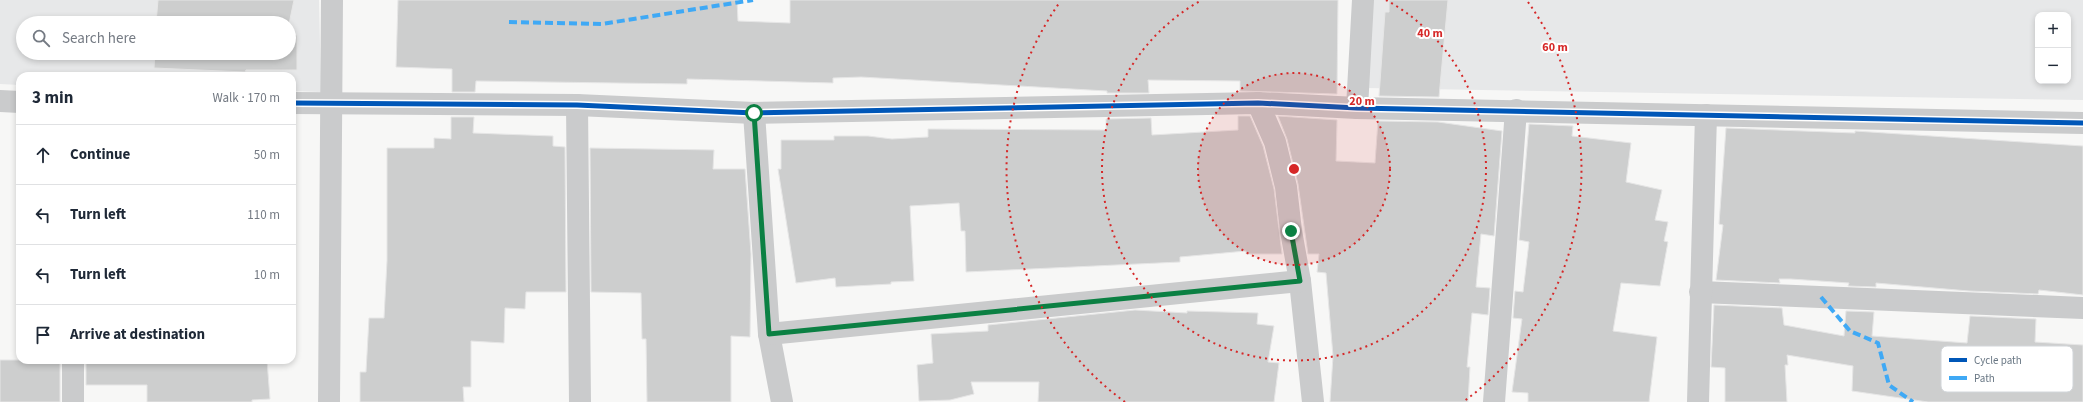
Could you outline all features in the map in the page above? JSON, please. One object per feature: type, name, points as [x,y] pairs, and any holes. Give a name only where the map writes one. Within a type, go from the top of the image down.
[{"type":"street","points":[[329,402],[332,0]]},
{"type":"street","points":[[1357,108],[1363,0]]},
{"type":"street","points":[[0,101],[16,102]]},
{"type":"street","points":[[296,103],[577,105],[754,113],[1258,103],[1357,108],[1516,110],[2083,123]]},
{"type":"street","points":[[1258,103],[1275,142],[1286,187],[1291,231],[1300,281],[1313,402]]},
{"type":"street","points":[[577,105],[580,402]]},
{"type":"street","points":[[1494,402],[1516,110]]},
{"type":"street","points":[[754,113],[769,334],[782,402]]},
{"type":"street","points":[[1698,402],[1706,115]]},
{"type":"street","points":[[769,334],[1300,281]]},
{"type":"street","points":[[1700,292],[2083,308]]},
{"type":"street","points":[[73,364],[73,402]]},
{"type":"shaded area","points":[[0,0],[319,0],[321,92],[296,91],[296,72],[16,72],[16,85],[0,84]]},
{"type":"shaded area","points":[[1371,0],[2083,0],[2083,100],[1366,88]]},
{"type":"building","points":[[158,0],[294,0],[291,16],[157,16]]},
{"type":"building","points":[[398,0],[737,0],[738,21],[790,23],[790,0],[1338,0],[1337,94],[1240,91],[1240,81],[1148,80],[1149,93],[1107,93],[1107,91],[861,77],[833,78],[833,83],[687,79],[687,84],[476,81],[475,92],[452,92],[452,69],[396,67]]},
{"type":"building","points":[[1389,0],[1448,0],[1439,97],[1379,96],[1385,12],[1389,12]]},
{"type":"building","points":[[297,35],[297,70],[246,70],[245,72],[154,68],[155,60],[296,60]]},
{"type":"building","points":[[1238,116],[1250,116],[1263,146],[1274,189],[1282,254],[1246,254],[1246,251],[1180,257],[1180,262],[966,272],[965,231],[961,231],[959,203],[910,206],[914,281],[891,282],[891,284],[836,287],[835,278],[796,283],[778,169],[781,169],[781,140],[834,140],[834,136],[868,136],[892,139],[928,137],[928,129],[1106,130],[1106,119],[1151,118],[1152,135],[1238,130]]},
{"type":"building","points":[[1278,116],[1337,120],[1336,161],[1375,163],[1378,121],[1438,122],[1502,131],[1494,236],[1481,234],[1476,287],[1490,288],[1488,315],[1472,313],[1467,367],[1470,367],[1468,402],[1330,402],[1333,356],[1326,273],[1317,272],[1319,254],[1308,254],[1298,184],[1287,139]]},
{"type":"building","points":[[451,117],[474,117],[473,133],[553,136],[553,146],[565,147],[566,292],[526,292],[525,309],[505,308],[504,343],[471,341],[471,387],[463,387],[464,402],[360,402],[360,372],[366,372],[369,318],[384,318],[387,261],[387,148],[434,148],[434,138],[451,139]]},
{"type":"building","points":[[1529,124],[1573,126],[1572,136],[1631,143],[1626,182],[1662,190],[1655,220],[1668,222],[1664,241],[1668,242],[1660,286],[1621,283],[1613,331],[1657,337],[1649,402],[1528,402],[1528,393],[1512,392],[1522,319],[1513,318],[1515,291],[1523,292],[1529,242],[1519,240]]},
{"type":"building","points":[[1726,128],[1855,133],[1855,131],[2083,146],[2083,295],[2039,290],[2038,294],[1969,291],[1876,283],[1876,287],[1848,286],[1849,283],[1791,279],[1779,279],[1780,283],[1716,280],[1723,225],[1719,224]]},
{"type":"building","points":[[590,148],[714,150],[713,169],[745,169],[751,254],[750,337],[731,336],[731,402],[647,402],[646,339],[642,339],[641,293],[591,292]]},
{"type":"building","points":[[1714,305],[1782,308],[1784,325],[1844,336],[1846,311],[1874,312],[1872,336],[1967,343],[1970,316],[2036,319],[2035,342],[2083,345],[2083,402],[1928,402],[1852,391],[1853,366],[1787,355],[1788,365],[1785,365],[1787,402],[1725,402],[1725,368],[1711,367]]},
{"type":"building","points":[[1135,310],[1187,313],[1187,311],[1258,313],[1257,324],[1274,326],[1268,362],[1279,363],[1274,402],[1038,402],[1039,382],[971,382],[974,394],[950,400],[919,401],[917,365],[933,363],[931,334],[988,331],[988,325]]},
{"type":"building","points":[[0,360],[16,360],[16,364],[60,364],[60,402],[0,402]]},
{"type":"building","points":[[86,364],[267,364],[270,399],[252,400],[252,402],[147,402],[147,385],[86,385]]},
{"type":"marked path","points":[[509,22],[602,24],[753,0]]},
{"type":"marked path","points":[[1821,297],[1850,331],[1878,343],[1889,385],[1913,402]]},
{"type":"cycle path","points":[[296,103],[577,105],[754,113],[1258,103],[1357,108],[2083,123]]},
{"type":"route","points":[[754,113],[769,334],[1300,281],[1291,231]]}]
